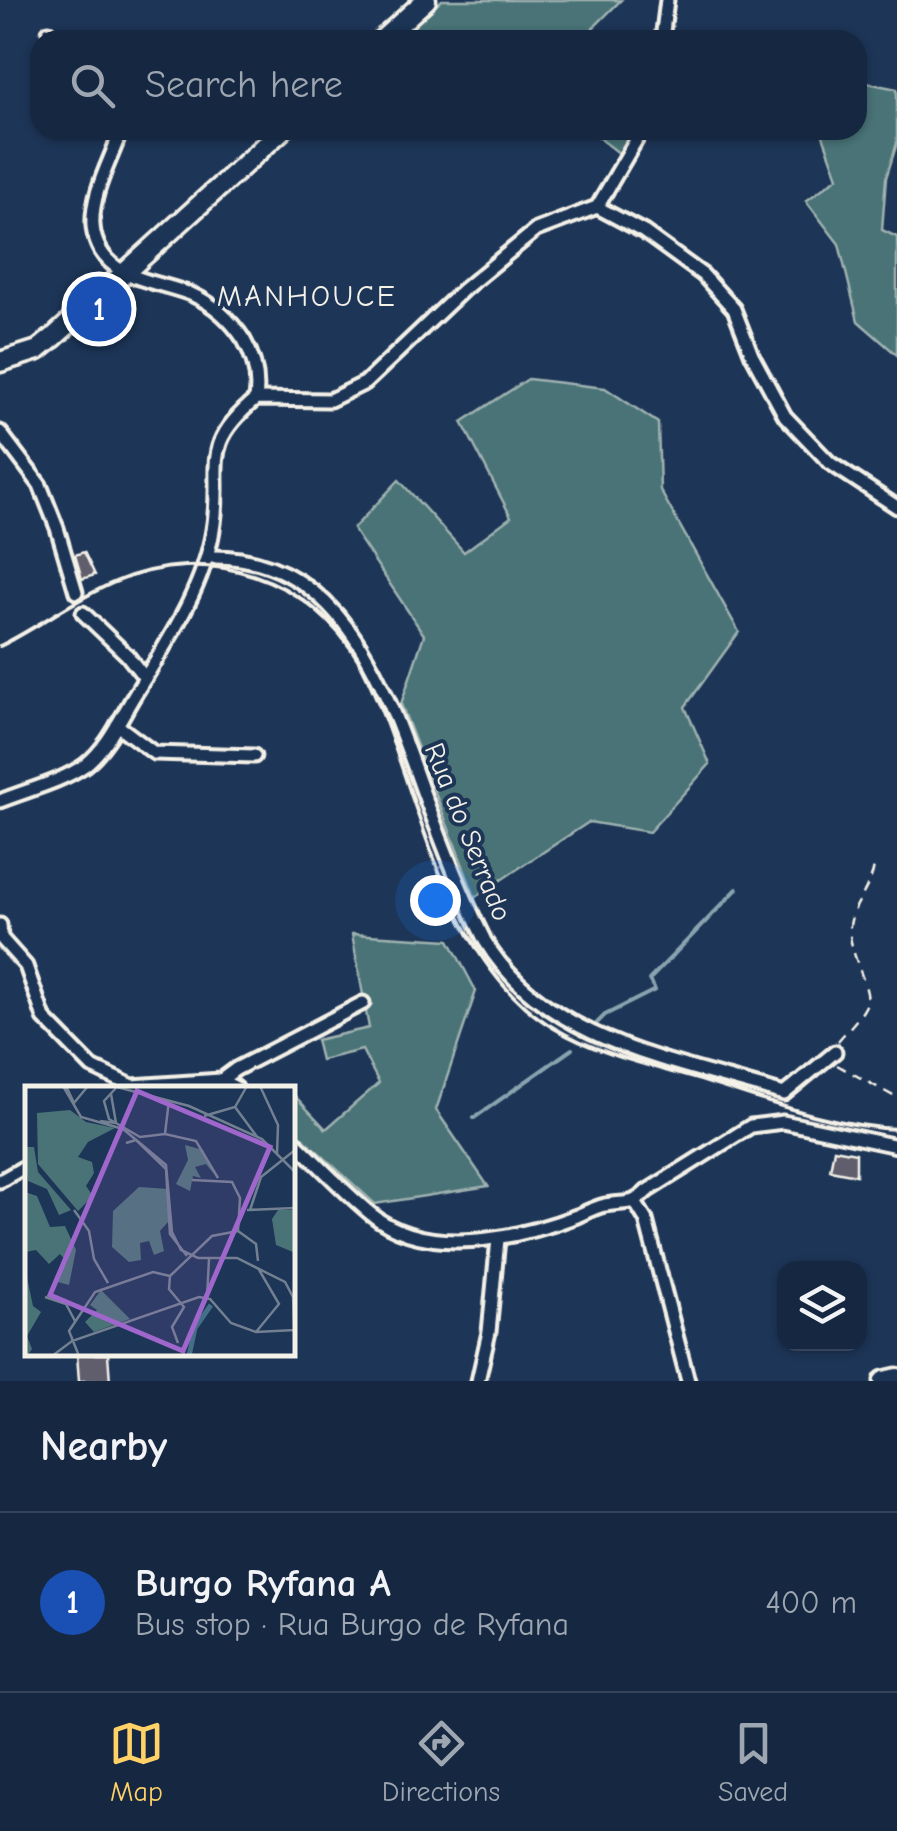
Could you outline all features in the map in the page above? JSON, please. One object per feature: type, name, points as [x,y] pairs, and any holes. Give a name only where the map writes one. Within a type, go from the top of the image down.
[{"type":"main road","points":[[393,30],[426,0]]},
{"type":"main road","points":[[0,362],[38,350],[271,140]]},
{"type":"main road","points":[[884,1381],[897,1378]]},
{"type":"street","points":[[663,30],[667,0]]},
{"type":"street","points":[[118,140],[96,193],[93,227],[103,255],[123,274],[193,295],[233,323],[259,378],[256,399]]},
{"type":"street","points":[[0,802],[87,763],[117,725],[165,648],[208,557],[214,528],[218,446],[234,417],[256,399],[330,400],[366,383],[463,290],[536,230],[596,207],[636,140]]},
{"type":"street","points":[[596,207],[644,232],[703,276],[734,309],[752,355],[785,416],[830,463],[897,508]]},
{"type":"street","points":[[0,432],[40,485],[76,592]]},
{"type":"street","name":"Rua do Serrado","points":[[208,557],[246,561],[294,580],[324,601],[358,639],[382,684],[484,941],[528,994],[571,1022],[626,1045],[784,1094],[832,1054]]},
{"type":"street","points":[[83,613],[145,678]]},
{"type":"street","points":[[117,725],[154,754],[254,756]]},
{"type":"street","points":[[0,924],[0,939],[26,966],[44,1018],[92,1067],[128,1086]]},
{"type":"street","points":[[143,1086],[220,1080],[363,1003]]},
{"type":"street","points":[[220,1080],[232,1086]]},
{"type":"street","points":[[295,1143],[372,1215],[401,1232],[435,1239],[531,1233],[604,1205],[635,1202],[752,1126],[769,1122],[897,1146]]},
{"type":"street","points":[[0,1181],[25,1167]]},
{"type":"street","points":[[635,1202],[646,1220],[688,1381]]},
{"type":"street","points":[[478,1381],[489,1332],[498,1238]]},
{"type":"path","points":[[874,868],[871,883],[850,923],[851,954],[869,994],[867,1004],[832,1054],[843,1071],[897,1098]]},
{"type":"green space","points":[[442,0],[621,0],[593,30],[409,30]]},
{"type":"green space","points":[[867,83],[897,89],[897,143],[886,178],[882,230],[897,237],[897,355],[858,321],[839,244],[806,201],[838,177],[825,140],[867,140]]},
{"type":"green space","points":[[602,140],[629,140],[620,154]]},
{"type":"green space","points":[[528,379],[605,388],[658,423],[660,490],[739,632],[685,707],[710,764],[649,832],[589,822],[475,897],[401,704],[424,635],[353,529],[399,480],[464,552],[511,517],[462,422]]},
{"type":"green space","points":[[352,934],[449,940],[476,991],[436,1110],[488,1186],[375,1204],[295,1131],[295,1096],[326,1129],[379,1083],[362,1050],[321,1060],[316,1040],[369,1028]]},
{"type":"building","points":[[84,552],[95,575],[82,579],[75,555]]},
{"type":"building","points":[[834,1149],[856,1153],[856,1175],[830,1170]]},
{"type":"building","points":[[77,1356],[108,1356],[110,1381],[79,1381]]},
{"type":"waterway","points":[[597,1023],[655,990],[649,980],[737,889]]},
{"type":"waterway","points":[[474,1118],[572,1049]]},
{"type":"railway","points":[[0,646],[100,589],[150,571],[185,566],[220,568],[254,575],[285,589],[340,634],[361,664],[457,913],[483,958],[515,998],[554,1028],[605,1052],[821,1117],[897,1129]]},
{"type":"place","name":"Burgo Ryfana A","points":[[99,309]]},
{"type":"district","name":"MANHOUCE","points":[[307,296]]}]
